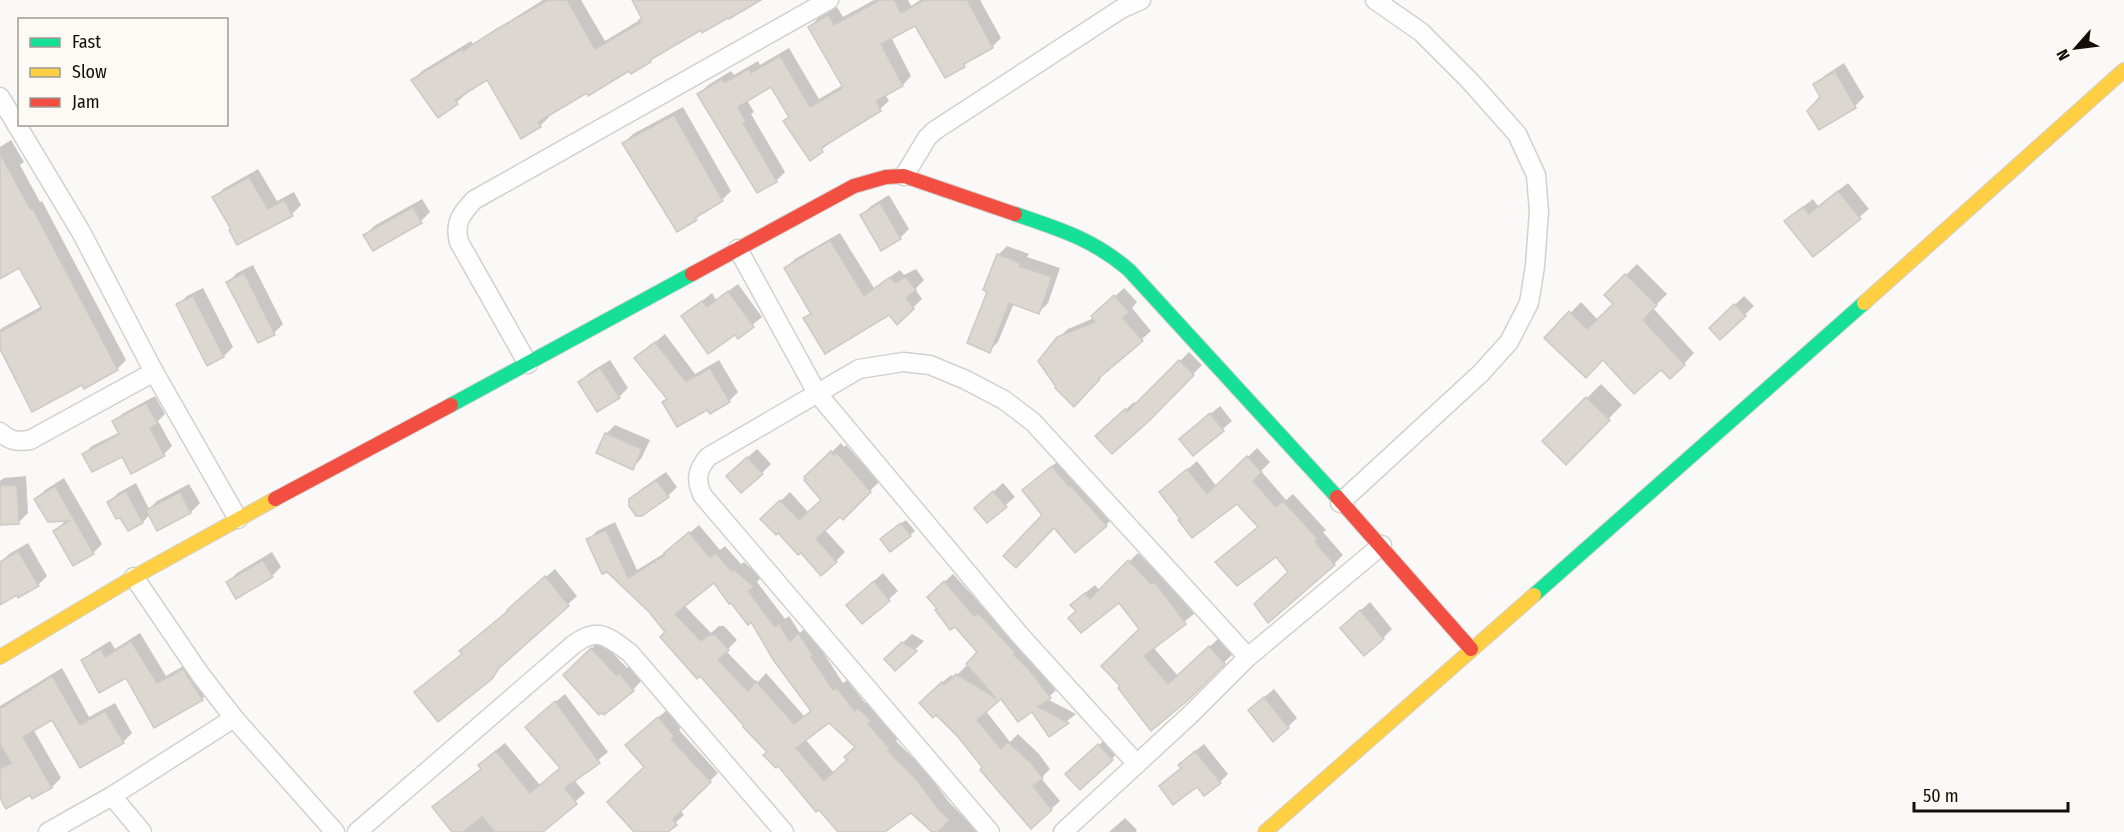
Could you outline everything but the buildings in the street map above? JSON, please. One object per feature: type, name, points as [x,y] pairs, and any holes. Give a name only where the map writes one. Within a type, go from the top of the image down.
[{"type":"street","points":[[528,364],[459,242],[456,230],[463,212],[474,200],[829,0]]},
{"type":"street","points":[[904,176],[927,138],[934,131],[1119,5],[1141,0]]},
{"type":"street","points":[[1340,503],[1481,373],[1509,342],[1529,303],[1535,266],[1539,211],[1536,175],[1517,134],[1469,80],[1421,32],[1375,0]]},
{"type":"street","points":[[1265,832],[1818,344],[2124,70]]},
{"type":"street","points":[[0,97],[81,232],[154,372],[238,519]]},
{"type":"street","points":[[0,657],[134,577],[238,519],[854,186],[886,177],[904,176],[1080,237],[1112,255],[1129,270],[1340,503],[1382,545],[1471,649]]},
{"type":"street","points":[[738,249],[817,393],[1018,633],[1137,764]]},
{"type":"street","points":[[990,832],[702,496],[697,477],[699,467],[708,457],[859,369],[903,362],[930,365],[966,380],[1004,400],[1033,422],[1248,657]]},
{"type":"street","points":[[0,432],[7,439],[16,442],[30,440],[154,372]]},
{"type":"street","points":[[1063,832],[1191,714],[1248,657],[1382,545]]},
{"type":"street","points":[[134,577],[200,674],[234,718],[335,832]]},
{"type":"street","points":[[357,832],[573,645],[593,633],[610,639],[630,653],[784,832]]},
{"type":"street","points":[[48,832],[112,796],[234,718]]},
{"type":"street","points":[[112,796],[142,832]]},
{"type":"traffic: fast","points":[[1015,214],[1061,230],[1089,243],[1116,259],[1129,270],[1337,497]]},
{"type":"traffic: fast","points":[[451,405],[692,274]]},
{"type":"traffic: fast","points":[[1534,595],[1864,303]]},
{"type":"traffic: slow","points":[[1864,303],[2124,70]]},
{"type":"traffic: slow","points":[[0,657],[134,577],[275,499]]},
{"type":"traffic: slow","points":[[1265,832],[1534,595]]},
{"type":"traffic: jam","points":[[692,274],[854,186],[886,177],[904,176],[1015,214]]},
{"type":"traffic: jam","points":[[275,499],[451,405]]},
{"type":"traffic: jam","points":[[1337,497],[1471,649]]}]
